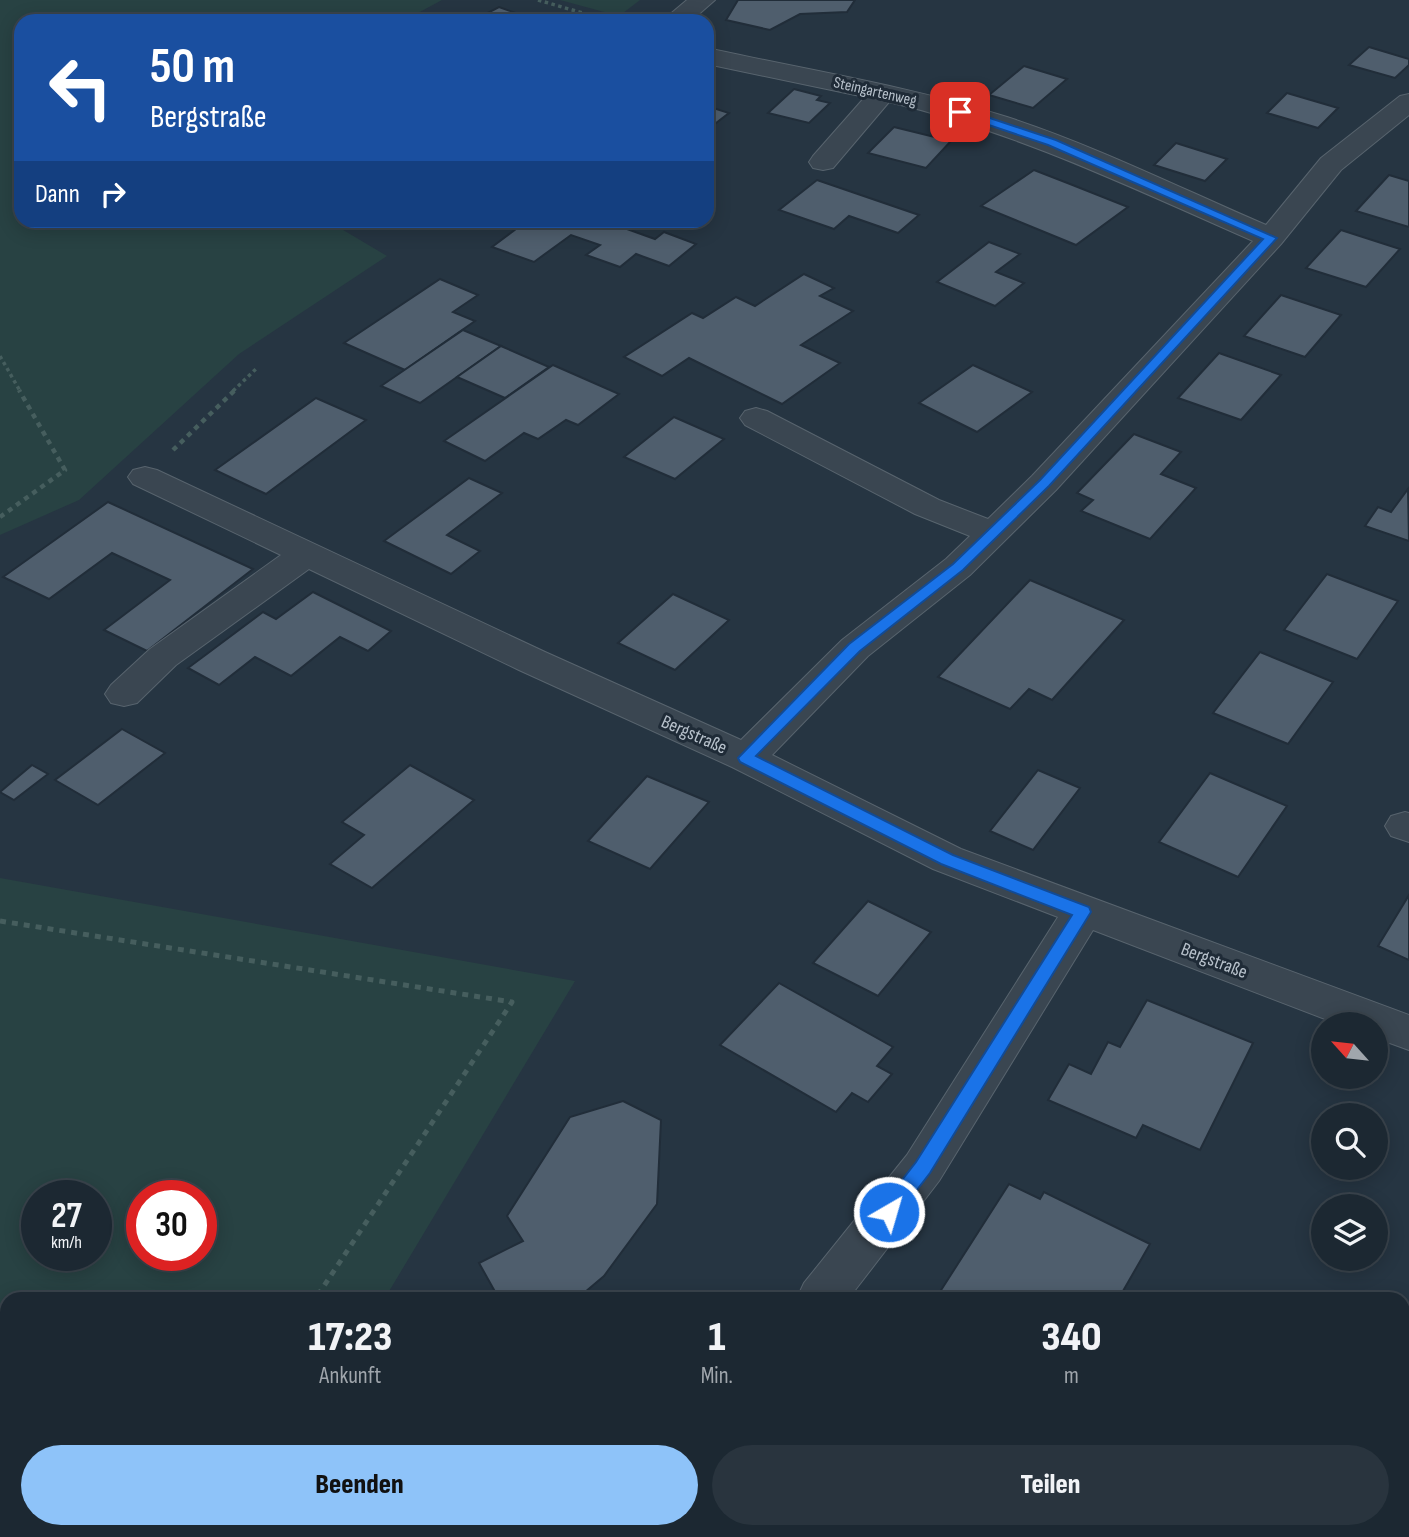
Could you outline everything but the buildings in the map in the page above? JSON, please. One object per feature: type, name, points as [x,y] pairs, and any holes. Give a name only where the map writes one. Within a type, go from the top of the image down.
[{"type":"street","points":[[685,14],[702,0]]},
{"type":"street","name":"Steingartenweg","points":[[714,57],[975,116],[1052,143],[1271,238]]},
{"type":"street","points":[[823,162],[882,93]]},
{"type":"street","points":[[746,758],[855,648],[958,567],[1044,483],[1271,238],[1331,164],[1409,102]]},
{"type":"street","points":[[756,418],[927,507],[993,533]]},
{"type":"street","name":"Bergstraße","points":[[145,477],[305,555],[746,758],[947,859],[1409,1033]]},
{"type":"street","points":[[124,694],[163,657],[305,555]]},
{"type":"street","points":[[826,1292],[923,1168],[1083,912]]},
{"type":"path","points":[[538,0],[586,14]]},
{"type":"path","points":[[0,356],[65,470],[0,517]]},
{"type":"path","points":[[145,477],[258,367]]},
{"type":"path","points":[[0,921],[512,1002],[320,1292]]},
{"type":"green space","points":[[0,0],[442,0],[416,14],[14,14],[14,228],[340,228],[387,256],[239,354],[79,500],[0,535]]},
{"type":"green space","points":[[560,0],[640,0],[622,14],[612,14]]},
{"type":"green space","points":[[0,878],[575,981],[389,1292],[0,1292]]},
{"type":"route","points":[[889,1212],[923,1168],[1083,912],[947,859],[746,758],[855,648],[958,567],[1044,483],[1271,238],[1052,143],[960,112]]}]
